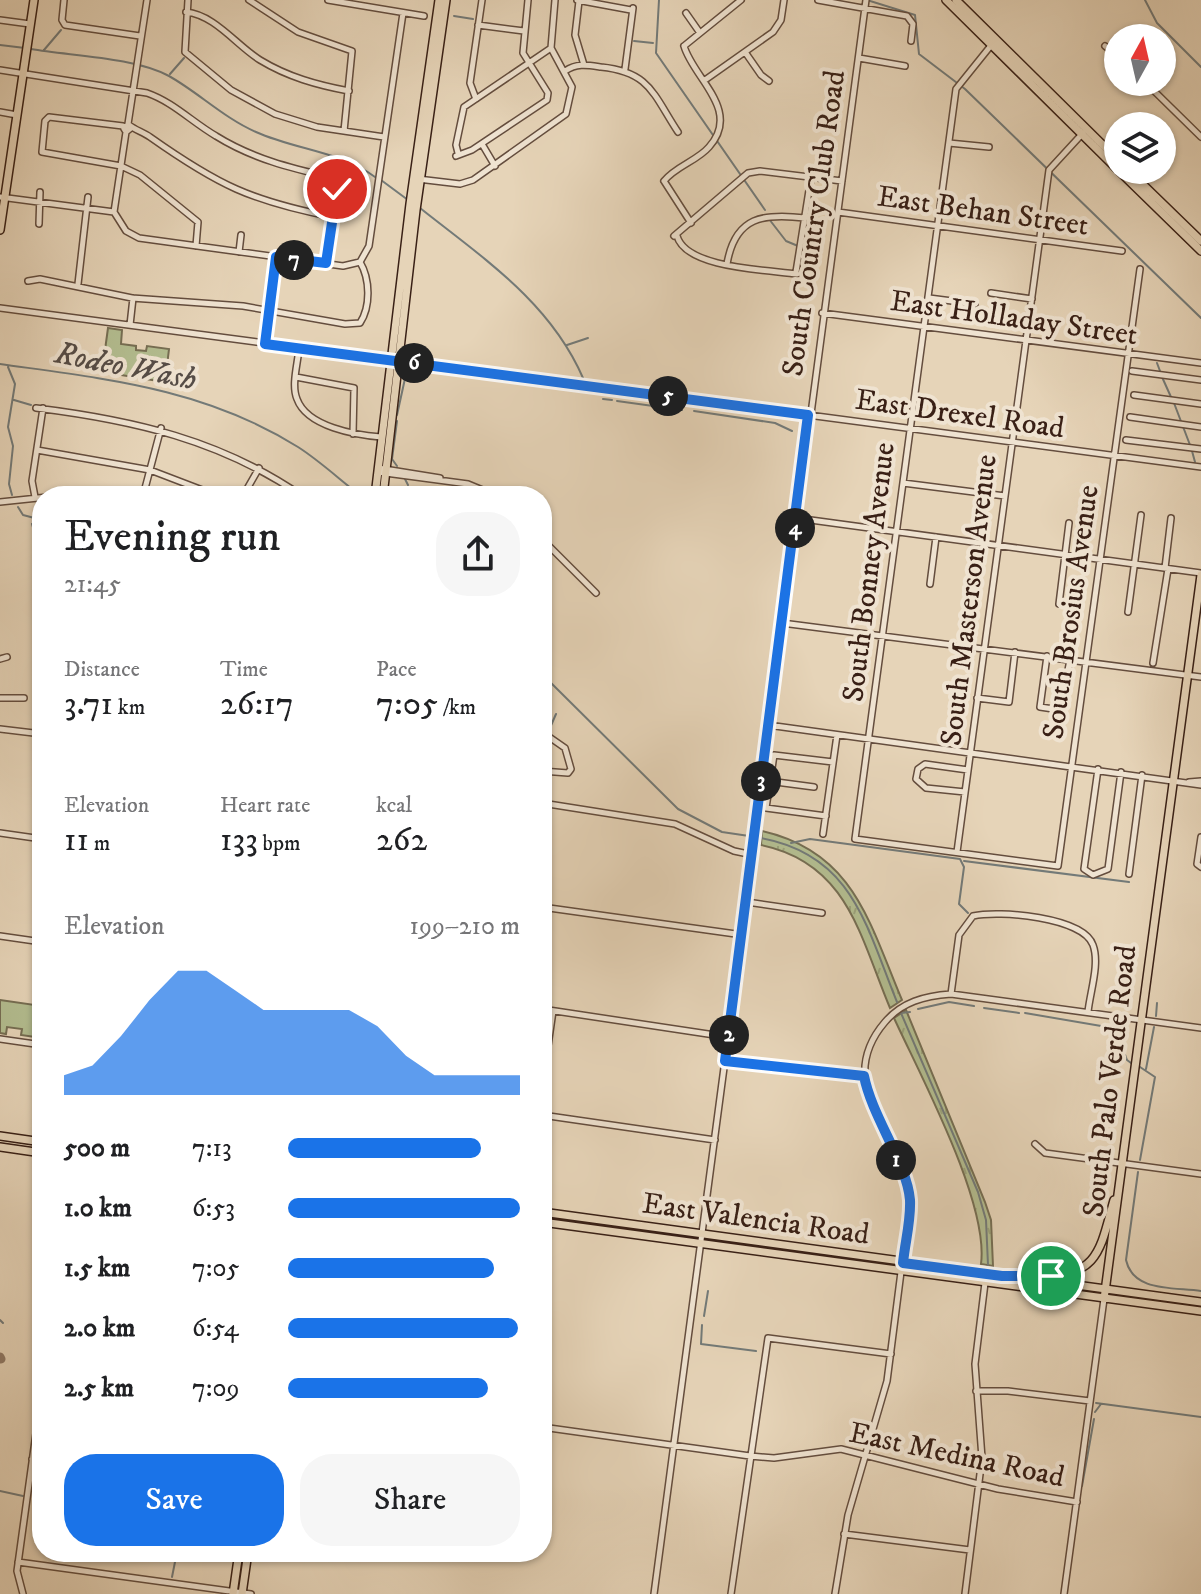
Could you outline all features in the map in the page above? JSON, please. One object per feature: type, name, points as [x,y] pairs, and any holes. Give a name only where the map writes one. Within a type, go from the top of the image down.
[{"type":"main road","points":[[0,230],[7,155],[17,115],[34,0]]},
{"type":"main road","points":[[417,179],[439,0]]},
{"type":"main road","points":[[378,486],[413,203],[446,0]]},
{"type":"main road","points":[[946,0],[994,42]]},
{"type":"main road","points":[[956,0],[1104,154]]},
{"type":"main road","points":[[1084,132],[1104,148]]},
{"type":"main road","points":[[1135,184],[1201,241]]},
{"type":"main road","points":[[1140,184],[1201,251]]},
{"type":"main road","points":[[383,486],[381,437],[393,361]]},
{"type":"main road","name":"South Palo Verde Road","points":[[1104,1299],[1201,574]]},
{"type":"main road","points":[[0,1136],[32,1141]]},
{"type":"main road","points":[[0,1147],[32,1152]]},
{"type":"main road","points":[[1002,1276],[1065,1276],[1090,1263],[1102,1245],[1123,1167]]},
{"type":"main road","name":"East Valencia Road","points":[[552,1213],[902,1267],[985,1283],[1201,1311]]},
{"type":"main road","points":[[599,1230],[601,1220]]},
{"type":"main road","name":"East Valencia Road","points":[[552,1223],[702,1245],[1002,1276],[1201,1302]]},
{"type":"main road","points":[[238,1593],[239,1562]]},
{"type":"main road","points":[[238,1593],[246,1562]]},
{"type":"street","points":[[64,0],[63,24],[140,36]]},
{"type":"street","points":[[147,0],[114,212],[120,223],[132,235],[343,266],[360,262],[369,246],[403,13]]},
{"type":"street","points":[[188,0],[185,52],[197,65],[250,103],[295,121],[385,137]]},
{"type":"street","points":[[249,0],[298,32],[353,50],[344,131]]},
{"type":"street","points":[[328,0],[424,16]]},
{"type":"street","points":[[476,99],[470,83],[482,0]]},
{"type":"street","points":[[528,0],[523,53],[527,64],[548,96],[482,144],[465,154],[457,154],[460,116],[464,107],[527,64],[551,48]]},
{"type":"street","points":[[417,179],[460,184],[473,180],[566,114],[572,87],[551,48],[555,0]]},
{"type":"street","points":[[584,65],[575,35],[578,0],[632,9],[625,69]]},
{"type":"street","points":[[691,223],[663,181],[710,146],[718,124],[717,99],[682,46],[741,0]]},
{"type":"street","points":[[705,80],[775,29],[784,0]]},
{"type":"street","points":[[818,0],[866,3],[907,16],[913,24],[911,41]]},
{"type":"street","name":"South Country Club Road","points":[[654,1594],[743,935],[808,415],[866,3]]},
{"type":"street","points":[[186,12],[200,15],[259,59],[293,77],[349,91]]},
{"type":"street","points":[[686,13],[700,33]]},
{"type":"street","points":[[0,20],[30,24]]},
{"type":"street","points":[[478,25],[524,31]]},
{"type":"street","name":"South Bonney Avenue","points":[[957,852],[855,839],[958,82],[994,42]]},
{"type":"street","points":[[745,52],[769,81]]},
{"type":"street","points":[[859,58],[905,66]]},
{"type":"street","points":[[565,71],[584,65],[625,69],[643,80],[678,132]]},
{"type":"street","points":[[0,70],[133,89],[166,101],[247,153],[337,180],[326,263]]},
{"type":"street","points":[[1159,96],[1201,137]]},
{"type":"street","points":[[0,112],[17,115]]},
{"type":"street","points":[[196,246],[198,222],[121,166],[42,152],[49,117],[127,128],[206,176],[246,195],[271,205],[333,217]]},
{"type":"street","points":[[718,124],[725,125]]},
{"type":"street","name":"South Masterson Avenue","points":[[957,852],[1049,170],[1084,132]]},
{"type":"street","points":[[949,143],[989,147]]},
{"type":"street","points":[[482,144],[495,166]]},
{"type":"street","points":[[811,178],[796,273],[727,264],[693,255],[676,236],[748,173],[760,171],[842,181]]},
{"type":"street","points":[[39,224],[40,192]]},
{"type":"street","points":[[156,201],[162,194]]},
{"type":"street","points":[[3,197],[114,212]]},
{"type":"street","points":[[78,284],[88,197]]},
{"type":"street","name":"East Behan Street","points":[[838,212],[1122,251]]},
{"type":"street","points":[[727,264],[734,242],[757,219],[772,214],[805,218]]},
{"type":"street","points":[[239,252],[241,235]]},
{"type":"street","points":[[285,259],[287,247]]},
{"type":"street","points":[[265,344],[276,257]]},
{"type":"street","points":[[28,281],[40,279],[78,284],[133,298],[269,310],[345,324],[361,324],[368,275],[360,262]]},
{"type":"street","name":"South Brosius Avenue","points":[[957,852],[1058,866],[1140,269]]},
{"type":"street","points":[[991,293],[1032,299]]},
{"type":"street","points":[[130,325],[133,298]]},
{"type":"street","points":[[929,298],[975,304]]},
{"type":"street","name":"East Drexel Road","points":[[0,308],[1201,467]]},
{"type":"street","name":"East Holladay Street","points":[[822,313],[1201,363]]},
{"type":"street","points":[[299,348],[295,390],[302,408],[336,430],[381,437]]},
{"type":"street","points":[[1132,371],[1201,380]]},
{"type":"street","points":[[296,377],[355,388],[353,434]]},
{"type":"street","points":[[1134,395],[1201,404]]},
{"type":"street","points":[[33,486],[40,408],[161,428],[259,468],[287,486]]},
{"type":"street","points":[[1130,417],[1201,427]]},
{"type":"street","points":[[146,486],[161,428]]},
{"type":"street","points":[[1126,440],[1201,449]]},
{"type":"street","points":[[37,450],[150,470],[192,486]]},
{"type":"street","points":[[249,486],[259,468]]},
{"type":"street","points":[[382,471],[473,486]]},
{"type":"street","points":[[903,483],[1005,496]]},
{"type":"street","points":[[0,502],[32,497]]},
{"type":"street","points":[[1128,612],[1141,515]]},
{"type":"street","points":[[796,518],[1201,574]]},
{"type":"street","points":[[1153,663],[1171,518]]},
{"type":"street","points":[[1059,604],[1069,523]]},
{"type":"street","points":[[930,584],[936,537]]},
{"type":"street","points":[[552,549],[596,593]]},
{"type":"street","points":[[782,623],[1201,677]]},
{"type":"street","points":[[977,698],[1009,702],[1015,652]]},
{"type":"street","points":[[1047,656],[1040,707],[1060,710],[1064,707],[1070,660]]},
{"type":"street","points":[[0,659],[7,657]]},
{"type":"street","points":[[0,698],[24,698]]},
{"type":"street","points":[[768,725],[1201,783]]},
{"type":"street","points":[[0,729],[32,733]]},
{"type":"street","points":[[823,834],[837,735]]},
{"type":"street","points":[[552,739],[565,748],[571,764],[568,773],[552,772]]},
{"type":"street","points":[[826,816],[766,808],[774,755],[833,762]]},
{"type":"street","points":[[965,792],[926,788],[916,779],[918,769],[925,764],[968,770]]},
{"type":"street","points":[[1098,769],[1084,869],[1093,875],[1108,869],[1121,772]]},
{"type":"street","points":[[1129,874],[1142,775]]},
{"type":"street","points":[[761,780],[814,787]]},
{"type":"street","points":[[552,805],[675,824],[734,851],[753,855]]},
{"type":"street","points":[[0,833],[32,838]]},
{"type":"street","points":[[1201,837],[1197,864],[1201,867]]},
{"type":"street","points":[[747,902],[822,913]]},
{"type":"street","points":[[552,908],[743,935]]},
{"type":"street","points":[[951,994],[959,935],[973,916],[987,912],[1061,922],[1084,930],[1095,955],[1088,1012]]},
{"type":"street","points":[[0,936],[32,941]]},
{"type":"street","points":[[835,1594],[844,1534],[882,1405],[909,1211],[908,1189],[875,1114],[864,1076],[866,1054],[877,1031],[893,1012],[929,995],[951,994],[1201,1028]]},
{"type":"street","points":[[552,1018],[553,1011],[728,1037]]},
{"type":"street","points":[[0,1039],[32,1044]]},
{"type":"street","points":[[725,1061],[864,1076]]},
{"type":"street","points":[[552,1116],[715,1140]]},
{"type":"street","points":[[1035,1144],[1045,1153],[1123,1167],[1201,1174]]},
{"type":"street","points":[[965,1594],[983,1430],[975,1364],[985,1283]]},
{"type":"street","name":"South Palo Verde Road","points":[[1064,1594],[1104,1299]]},
{"type":"street","points":[[731,1594],[768,1338],[891,1354]]},
{"type":"street","points":[[976,1391],[1008,1391],[1090,1401]]},
{"type":"street","name":"East Medina Road","points":[[552,1428],[750,1456],[791,1456],[832,1449],[979,1485],[1077,1502]]},
{"type":"street","points":[[23,1594],[18,1562],[32,1459]]},
{"type":"street","points":[[844,1534],[970,1550]]},
{"type":"street","points":[[18,1562],[251,1594]]},
{"type":"green space","points":[[108,328],[122,330],[121,344],[136,346],[136,350],[146,351],[147,346],[169,349],[165,382],[102,372]]},
{"type":"green space","points":[[762,831],[793,841],[818,855],[838,873],[867,918],[902,1000],[890,1008],[859,930],[832,886],[814,868],[790,854],[761,845]]},
{"type":"green space","points":[[0,1000],[32,1005],[32,1037],[21,1035],[22,1029],[7,1027],[6,1034],[0,1033]]},
{"type":"green space","points":[[906,1010],[985,1202],[991,1220],[993,1266],[981,1264],[981,1238],[964,1175],[936,1106],[894,1018]]},
{"type":"waterway","points":[[659,0],[656,53],[765,210]]},
{"type":"waterway","points":[[867,0],[915,15],[919,54],[965,89],[1201,318]]},
{"type":"waterway","points":[[1145,0],[1157,23],[1201,67]]},
{"type":"waterway","points":[[454,16],[473,19]]},
{"type":"waterway","points":[[44,50],[61,30]]},
{"type":"waterway","points":[[634,41],[653,43]]},
{"type":"waterway","points":[[0,45],[25,48]]},
{"type":"waterway","points":[[31,49],[121,61],[155,70],[256,132],[333,156],[375,177]]},
{"type":"waterway","points":[[170,74],[184,58]]},
{"type":"waterway","points":[[381,180],[408,200]]},
{"type":"waterway","points":[[420,208],[491,264],[534,304],[569,351],[583,378]]},
{"type":"waterway","points":[[769,219],[786,241],[798,246]]},
{"type":"waterway","points":[[804,246],[820,249]]},
{"type":"waterway","points":[[567,345],[588,338]]},
{"type":"waterway","points":[[1157,363],[1160,371]]},
{"type":"waterway","name":"Rodeo Wash","points":[[0,364],[116,381],[227,411],[298,447],[349,486]]},
{"type":"waterway","points":[[8,367],[15,384],[8,427],[13,446],[9,484],[12,495]]},
{"type":"waterway","points":[[397,415],[406,374]]},
{"type":"waterway","points":[[1162,377],[1171,397]]},
{"type":"waterway","points":[[603,399],[612,400]]},
{"type":"waterway","points":[[14,400],[31,405]]},
{"type":"waterway","points":[[617,401],[682,410]]},
{"type":"waterway","points":[[1174,403],[1190,445]]},
{"type":"waterway","points":[[694,411],[775,423],[792,431]]},
{"type":"waterway","points":[[397,421],[392,459],[397,466]]},
{"type":"waterway","points":[[1192,451],[1195,462]]},
{"type":"waterway","points":[[405,479],[408,485]]},
{"type":"waterway","points":[[18,507],[23,515],[32,517]]},
{"type":"waterway","name":"Rodeo Wash","points":[[552,684],[678,809],[722,832],[749,836]]},
{"type":"waterway","points":[[552,723],[556,714]]},
{"type":"waterway","name":"Rodeo Wash","points":[[761,838],[792,847],[817,860],[836,877],[865,921],[897,1002]]},
{"type":"waterway","points":[[791,843],[810,839],[960,859],[964,867],[959,904],[968,913]]},
{"type":"waterway","points":[[964,861],[1129,882]]},
{"type":"waterway","name":"Rodeo Wash","points":[[918,1009],[949,1002],[974,1006]]},
{"type":"waterway","points":[[1156,1016],[1157,1003]]},
{"type":"waterway","name":"Rodeo Wash","points":[[984,1008],[1019,1013]]},
{"type":"waterway","points":[[910,1012],[901,1013],[978,1192],[986,1220],[988,1265]]},
{"type":"waterway","name":"Rodeo Wash","points":[[1025,1013],[1107,1027],[1117,1033],[1131,1063]]},
{"type":"waterway","points":[[1146,1069],[1154,1027]]},
{"type":"waterway","name":"Rodeo Wash","points":[[1137,1065],[1155,1077],[1140,1160]]},
{"type":"waterway","name":"Rodeo Wash","points":[[1138,1172],[1126,1260],[1130,1270],[1145,1283],[1201,1291]]},
{"type":"waterway","points":[[704,1316],[708,1291]]},
{"type":"waterway","points":[[0,1320],[3,1323]]},
{"type":"waterway","points":[[702,1325],[701,1344],[756,1351]]},
{"type":"waterway","points":[[1096,1403],[1201,1417]]},
{"type":"waterway","points":[[1095,1412],[1101,1404]]},
{"type":"waterway","points":[[1082,1486],[1094,1419]]},
{"type":"waterway","points":[[0,1491],[23,1496]]},
{"type":"waterway","points":[[172,1577],[175,1562]]},
{"type":"route","points":[[337,189],[326,263],[276,257],[265,344],[808,415],[725,1061],[864,1076],[868,1097],[908,1189],[910,1200],[903,1263],[1002,1276],[1051,1276]]}]
